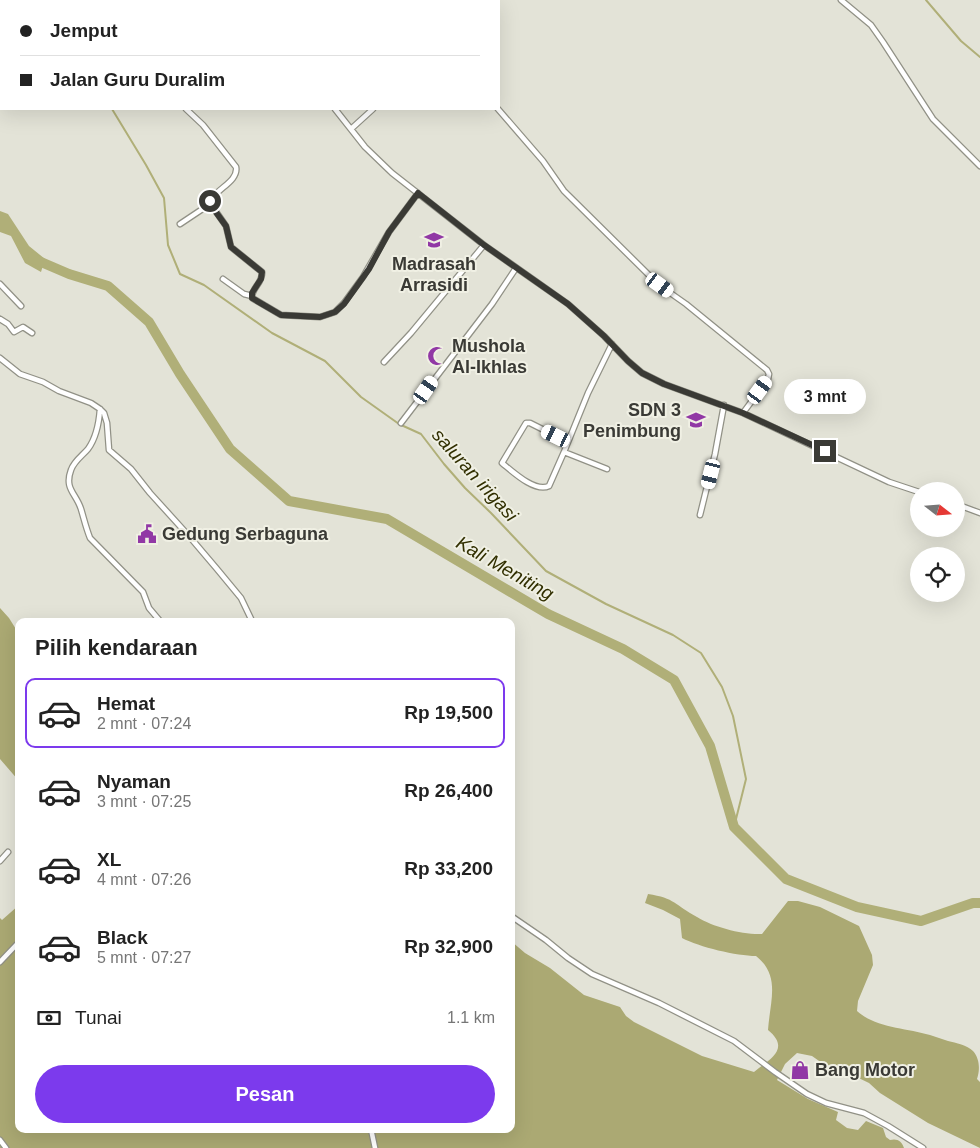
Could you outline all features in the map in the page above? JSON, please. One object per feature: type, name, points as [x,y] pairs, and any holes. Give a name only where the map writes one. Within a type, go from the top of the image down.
[{"type":"street","points":[[841,0],[871,25],[933,119],[980,166]]},
{"type":"street","points":[[180,224],[210,204],[209,202],[212,198],[235,176],[236,168],[203,125],[187,110]]},
{"type":"street","points":[[336,110],[378,160],[484,245],[568,304],[635,367],[650,378],[743,413],[889,482],[910,489]]},
{"type":"street","points":[[351,129],[372,110]]},
{"type":"street","points":[[499,110],[543,161],[568,195],[660,285],[767,370],[768,378],[743,413]]},
{"type":"street","points":[[223,279],[244,294],[252,296],[281,315],[320,317],[335,312],[344,304],[369,269],[389,232],[418,193]]},
{"type":"street","points":[[210,204],[226,226],[231,247],[262,272],[262,278],[252,296]]},
{"type":"street","points":[[384,362],[411,333],[484,245]]},
{"type":"street","points":[[401,423],[492,304],[516,268]]},
{"type":"street","points":[[0,284],[22,306]]},
{"type":"street","points":[[0,319],[8,324],[14,332],[23,327],[32,333]]},
{"type":"street","points":[[568,442],[527,423],[502,463],[516,476],[545,488],[549,485],[564,452],[568,442],[590,387],[612,344]]},
{"type":"street","points":[[0,358],[20,374],[44,382],[59,391],[91,403],[104,413],[107,423],[108,450],[131,469],[212,562],[241,598],[251,618]]},
{"type":"street","points":[[700,515],[715,454],[724,405]]},
{"type":"street","points":[[100,409],[99,421],[92,442],[71,469],[68,479],[69,488],[80,507],[90,538],[143,592],[149,608],[157,618]]},
{"type":"street","points":[[564,452],[607,469]]},
{"type":"street","points":[[965,507],[980,513]]},
{"type":"street","points":[[0,861],[8,852]]},
{"type":"street","points":[[515,919],[592,974],[658,1003],[726,1037],[751,1052],[775,1072],[807,1094],[826,1103],[864,1113],[923,1148]]},
{"type":"street","points":[[0,962],[15,946]]},
{"type":"street","points":[[372,1133],[375,1148]]},
{"type":"street","points":[[0,1140],[6,1148]]},
{"type":"shaded area","points":[[0,211],[8,214],[29,246],[45,259],[41,272],[25,263],[11,236],[0,232]]},
{"type":"shaded area","points":[[0,608],[15,628],[15,776],[0,759]]},
{"type":"shaded area","points":[[648,894],[664,898],[711,924],[728,930],[746,933],[762,934],[788,901],[798,901],[820,907],[859,926],[872,955],[873,965],[858,1001],[857,1011],[873,1021],[930,1035],[965,1046],[973,1051],[979,1065],[977,1079],[980,1082],[980,1148],[928,1123],[880,1093],[869,1083],[840,1069],[822,1063],[812,1056],[797,1053],[785,1064],[777,1080],[808,1099],[838,1112],[836,1120],[847,1128],[858,1130],[866,1121],[883,1128],[886,1137],[890,1140],[895,1139],[899,1141],[904,1148],[0,1148],[0,918],[2,920],[15,909],[15,1133],[515,1133],[515,944],[525,953],[550,968],[584,995],[620,1007],[626,1016],[634,1022],[702,1056],[754,1072],[776,1053],[778,1043],[768,1030],[772,990],[769,972],[764,964],[756,956],[718,950],[698,945],[682,938],[680,919],[645,903]]},
{"type":"waterway","name":"saluran irigasi","points":[[926,0],[961,41],[980,57]]},
{"type":"waterway","name":"saluran irigasi","points":[[113,110],[164,198],[168,245],[180,274],[204,285],[272,333],[325,361],[361,397],[399,424],[421,434],[465,488],[546,571],[606,604],[673,635],[701,653],[722,687],[733,716],[746,779],[734,827]]},
{"type":"waterway","name":"Kali Meniting","points":[[33,257],[69,274],[108,286],[149,322],[180,374],[230,449],[289,501],[387,519],[548,614],[623,649],[674,680],[710,746],[734,827],[786,879],[857,907],[921,921],[973,903],[980,903]]},
{"type":"place","name":"Madrasah Arrasidi","points":[[434,240]]},
{"type":"place","name":"Mushola Al-Ikhlas","points":[[437,356]]},
{"type":"place","name":"SDN 3 Penimbung","points":[[696,420]]},
{"type":"place","name":"Gedung Serbaguna","points":[[147,534]]},
{"type":"place","name":"Bang Motor","points":[[800,1070]]},
{"type":"route","points":[[210,201],[210,204],[226,226],[231,247],[262,272],[261,279],[252,293],[252,298],[281,315],[320,317],[332,314],[344,304],[369,269],[389,232],[418,193],[484,245],[568,304],[642,373],[656,381],[743,413],[825,451]]}]
